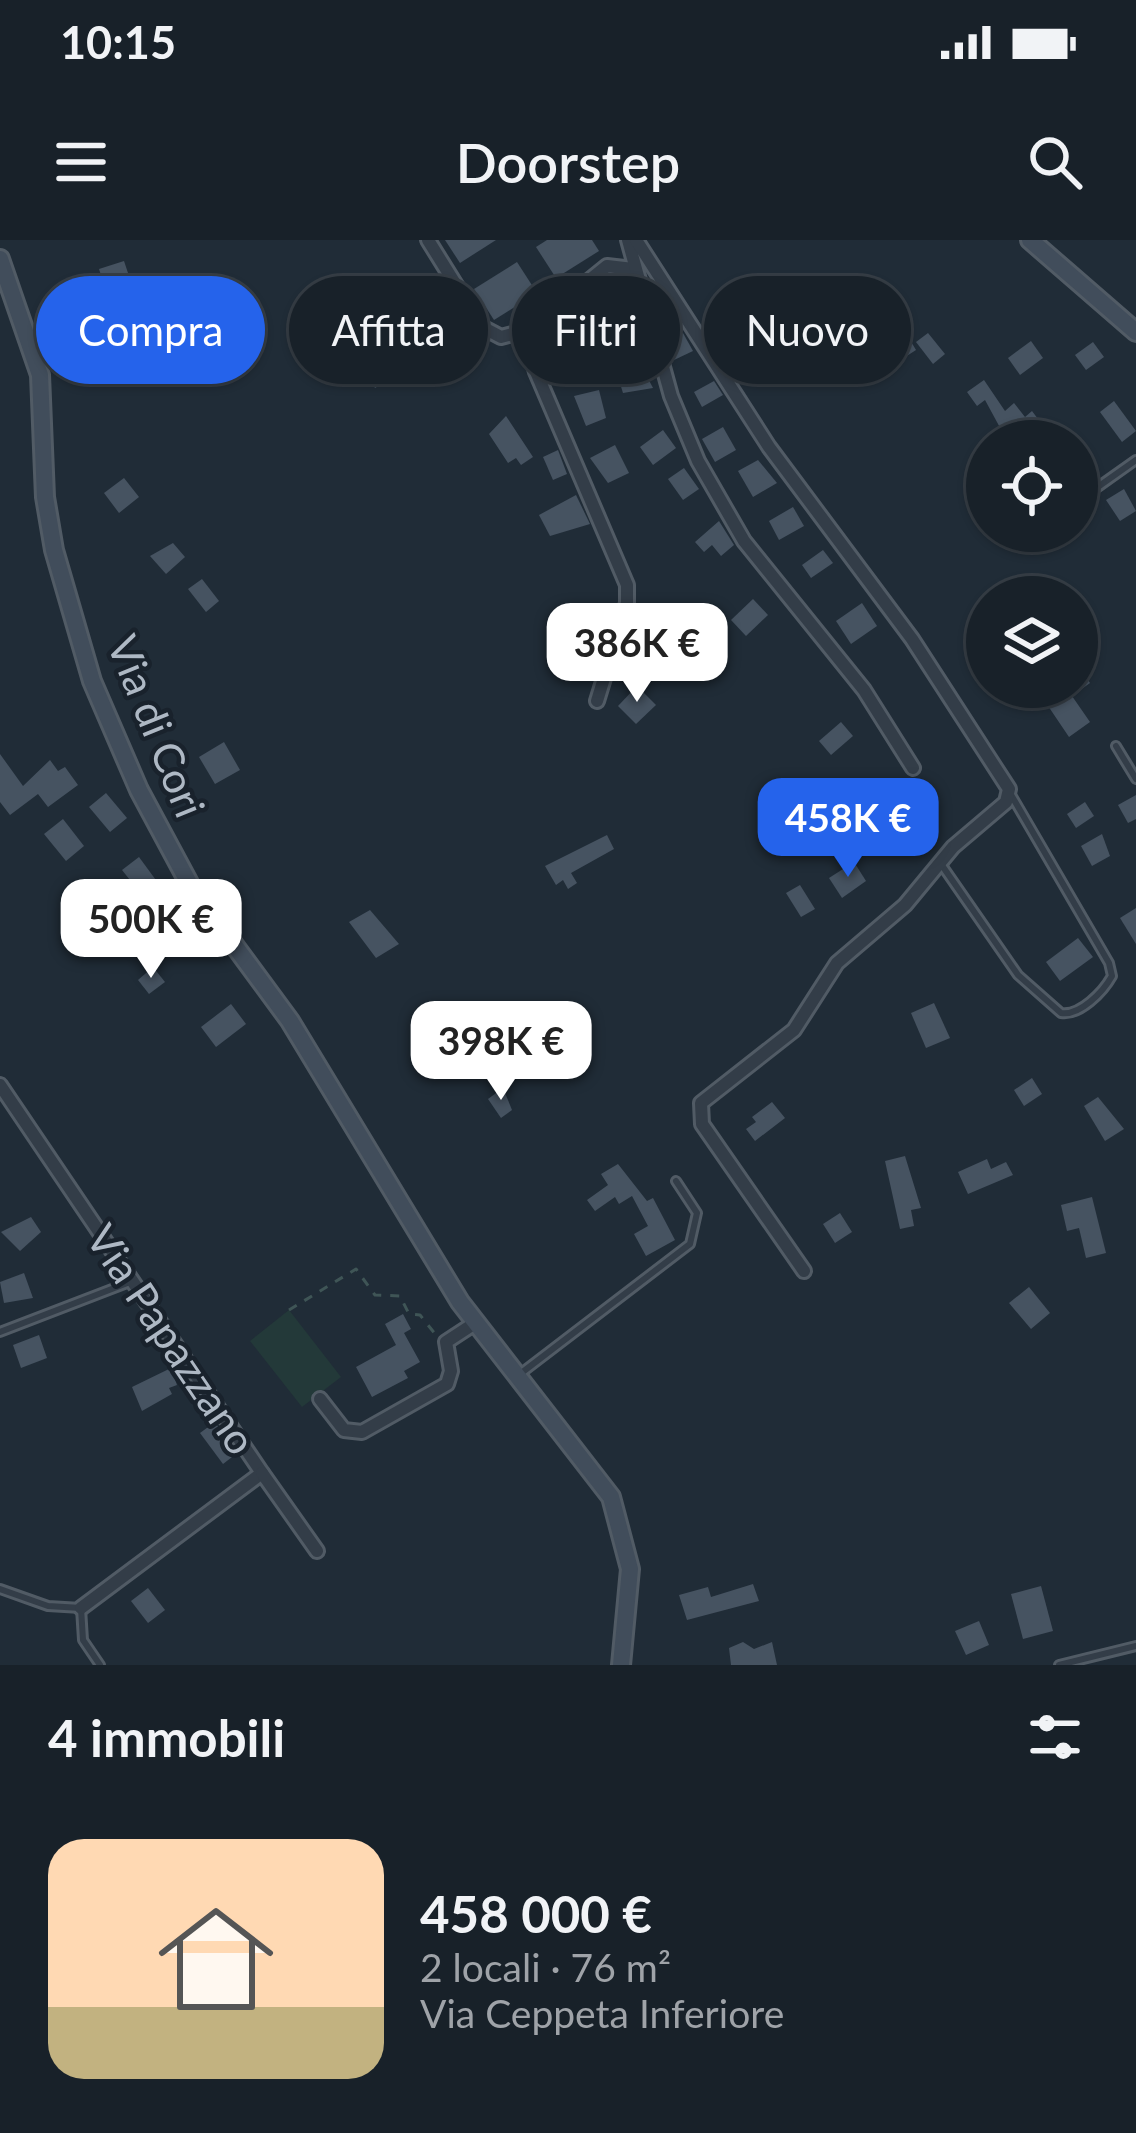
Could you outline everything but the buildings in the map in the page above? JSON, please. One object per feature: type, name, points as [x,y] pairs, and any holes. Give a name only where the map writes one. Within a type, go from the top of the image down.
[{"type":"main road","points":[[1030,240],[1136,332]]},
{"type":"main road","name":"Via di Cori","points":[[0,259],[40,375],[52,541],[90,674],[135,782],[190,885],[302,1040],[475,1323],[600,1478],[620,1518],[631,1579],[620,1636],[621,1665]]},
{"type":"street","points":[[428,240],[485,330],[502,337],[512,335]]},
{"type":"street","points":[[632,240],[633,269],[671,396],[702,470],[744,541],[864,690],[913,768]]},
{"type":"street","points":[[632,240],[769,447],[912,639],[1010,793],[940,862],[901,909],[837,963],[794,1030],[698,1109],[702,1124],[804,1271]]},
{"type":"street","points":[[594,276],[617,264],[633,269]]},
{"type":"street","points":[[541,384],[627,585],[627,603],[597,701]]},
{"type":"street","name":"Via Papazzano","points":[[0,1084],[262,1473],[81,1608]]},
{"type":"street","points":[[320,1399],[344,1430],[362,1432],[448,1383],[445,1345],[475,1323]]},
{"type":"street","points":[[262,1473],[317,1551]]},
{"type":"lane","points":[[1098,487],[1136,460]]},
{"type":"lane","points":[[1116,746],[1136,779]]},
{"type":"lane","points":[[940,862],[1012,967],[1061,1012],[1076,1012],[1106,986],[1112,976],[1109,963],[1010,793]]},
{"type":"lane","points":[[517,1376],[690,1244],[697,1213],[676,1181]]},
{"type":"lane","points":[[0,1332],[134,1281]]},
{"type":"lane","points":[[0,1588],[48,1606],[81,1608],[83,1640],[100,1665]]},
{"type":"lane","points":[[1059,1665],[1136,1646]]},
{"type":"path","points":[[289,1310],[356,1269],[375,1295],[400,1296],[409,1314],[420,1315],[445,1345]]},
{"type":"green space","points":[[289,1310],[341,1377],[302,1407],[250,1341]]}]
